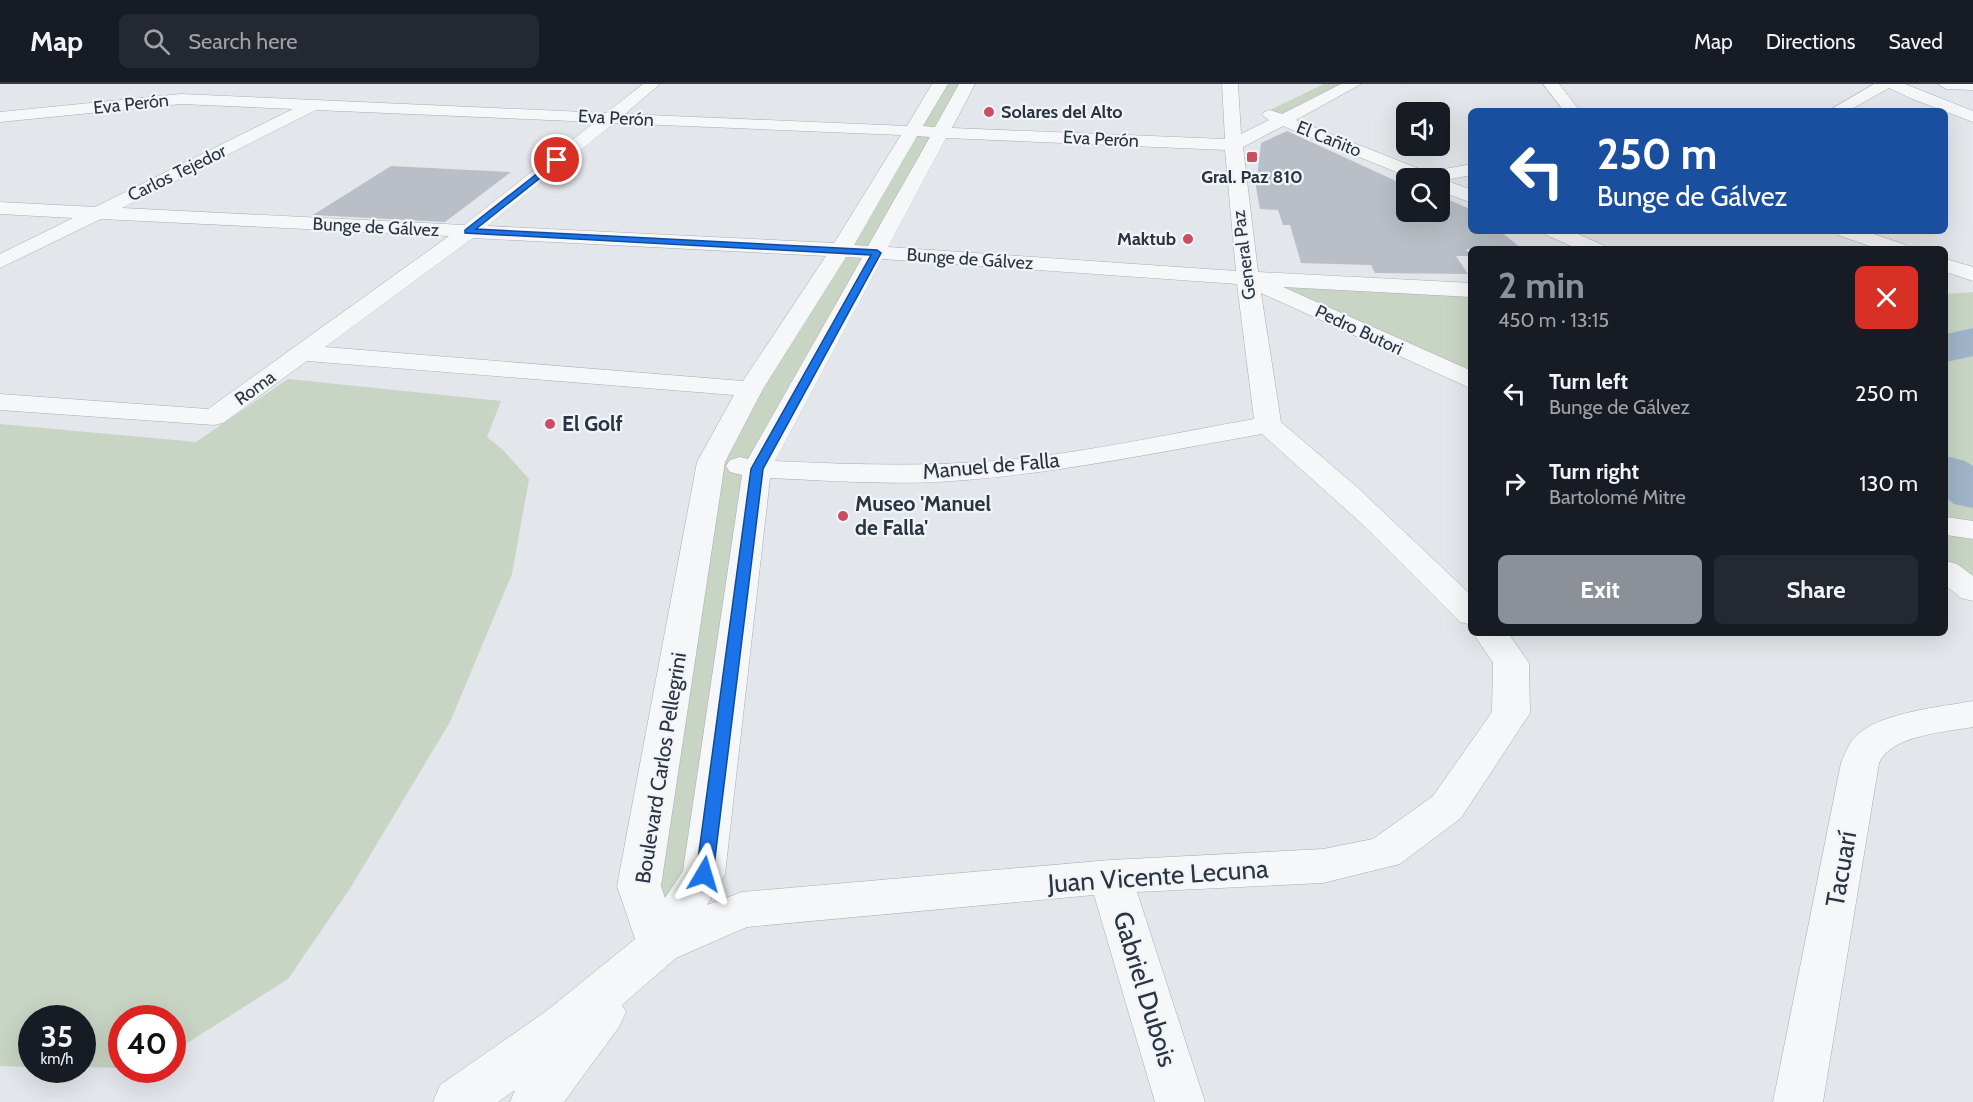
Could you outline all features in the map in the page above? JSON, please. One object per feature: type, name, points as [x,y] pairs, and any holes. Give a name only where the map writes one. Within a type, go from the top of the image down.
[{"type":"street","name":"Roma","points":[[0,402],[214,417],[468,232],[652,84]]},
{"type":"street","name":"Boulevard Carlos Pellegrini","points":[[660,945],[639,886],[711,462],[750,389],[840,250],[940,84]]},
{"type":"street","points":[[536,1102],[568,1053],[660,945],[704,874],[757,469],[877,253],[967,84]]},
{"type":"street","name":"General Paz","points":[[1230,84],[1246,278],[1268,425]]},
{"type":"street","points":[[1233,135],[1264,113],[1324,84]]},
{"type":"street","points":[[1233,135],[1284,120],[1353,84]]},
{"type":"street","points":[[1551,84],[1570,108]]},
{"type":"street","points":[[1841,108],[1885,84]]},
{"type":"street","points":[[1893,84],[1973,117]]},
{"type":"street","points":[[1946,84],[1973,85]]},
{"type":"street","name":"Carlos Tejedor","points":[[0,262],[345,89]]},
{"type":"street","name":"Eva Perón","points":[[0,117],[181,99],[941,132],[1233,135]]},
{"type":"street","name":"El Cañito","points":[[1231,103],[1284,120],[1402,168]]},
{"type":"street","points":[[1450,173],[1468,170]]},
{"type":"street","points":[[1450,188],[1468,195]]},
{"type":"street","name":"Bunge de Gálvez","points":[[0,208],[840,250],[1246,278],[1468,290]]},
{"type":"street","points":[[1560,234],[1589,246]]},
{"type":"street","points":[[1854,234],[1890,246]]},
{"type":"street","points":[[1948,266],[1973,274]]},
{"type":"street","name":"Pedro Butori","points":[[1246,278],[1468,379]]},
{"type":"street","points":[[302,353],[750,389]]},
{"type":"street","points":[[1268,425],[1315,463],[1468,611]]},
{"type":"street","name":"Manuel de Falla","points":[[711,462],[757,469],[886,474],[963,472],[1028,466],[1268,425]]},
{"type":"street","points":[[1948,526],[1973,530]]},
{"type":"street","points":[[1948,572],[1973,591]]},
{"type":"street","name":"Juan Vicente Lecuna","points":[[660,945],[742,910],[1110,877],[1323,866],[1384,853],[1447,807],[1511,713],[1511,663],[1492,636]]},
{"type":"street","name":"Tacuarí","points":[[1798,1102],[1860,763],[1864,753],[1870,744],[1884,735],[1973,714]]},
{"type":"street","name":"Gabriel Dubois","points":[[1110,877],[1180,1102]]},
{"type":"street","points":[[458,1102],[562,1027],[660,945]]},
{"type":"green space","points":[[940,84],[967,84],[757,469],[704,874],[660,945],[639,886],[711,462]]},
{"type":"green space","points":[[1324,84],[1353,84],[1284,120],[1264,113]]},
{"type":"green space","points":[[1246,278],[1468,290],[1468,380]]},
{"type":"green space","points":[[1973,292],[1973,590],[1948,572],[1948,294]]},
{"type":"green space","points":[[288,379],[501,401],[487,437],[502,449],[529,479],[512,574],[450,722],[351,887],[288,979],[186,1044],[186,1005],[108,1005],[108,1068],[96,1067],[96,1005],[18,1005],[18,1067],[0,1066],[0,424],[196,442]]},
{"type":"building","points":[[1287,131],[1396,181],[1396,222],[1450,222],[1450,200],[1468,208],[1468,234],[1504,234],[1518,246],[1468,246],[1466,249],[1468,256],[1456,256],[1468,274],[1375,273],[1371,265],[1301,263],[1290,225],[1283,225],[1278,210],[1260,209],[1256,187],[1261,143]]},
{"type":"building","points":[[391,166],[511,172],[445,222],[313,215]]},
{"type":"waterway","points":[[1948,348],[1973,342]]},
{"type":"waterway","points":[[1948,473],[1973,492]]},
{"type":"place","name":"Solares del Alto","points":[[989,112]]},
{"type":"place","name":"Gral. Paz 810","points":[[1252,157]]},
{"type":"place","name":"Maktub","points":[[1188,239]]},
{"type":"place","name":"El Golf","points":[[550,424]]},
{"type":"place","name":"Museo 'Manuel de Falla'","points":[[843,516]]},
{"type":"route","points":[[557,160],[468,232],[877,253],[757,469],[704,874]]}]
